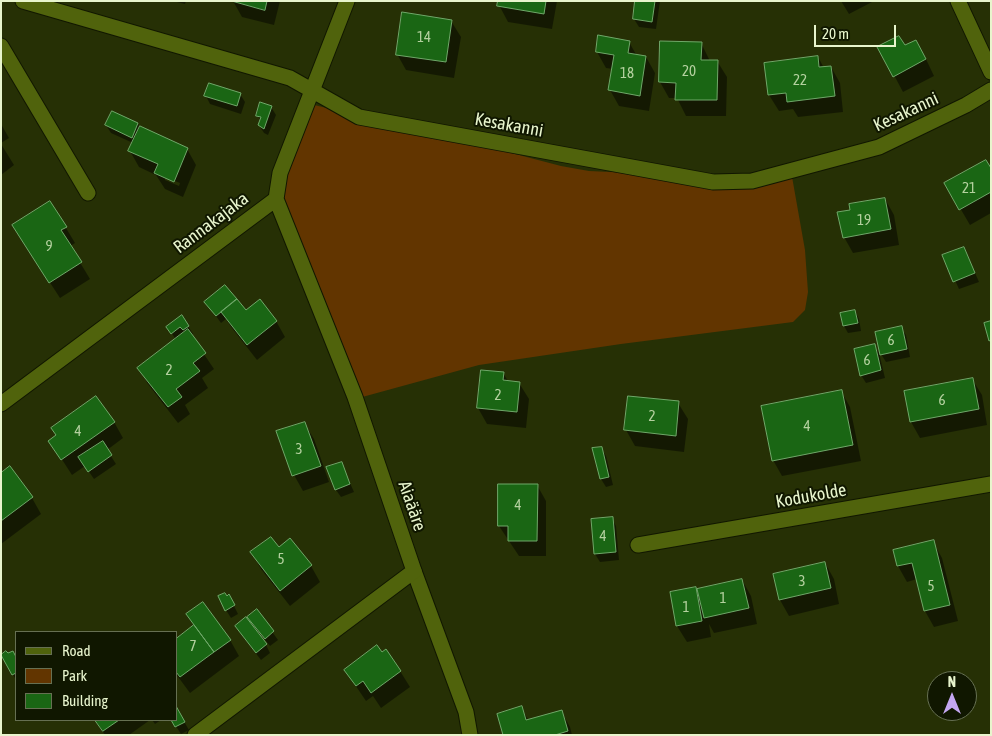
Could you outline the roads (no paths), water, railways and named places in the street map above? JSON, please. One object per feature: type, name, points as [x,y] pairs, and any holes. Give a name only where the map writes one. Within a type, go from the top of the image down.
[{"type":"street","name":"Kesakanni","points":[[23,1],[290,78],[359,117],[713,182],[752,181],[879,146],[966,105],[991,90]]},
{"type":"street","name":"Rannakajaka","points":[[1,404],[276,199],[280,173],[347,1]]},
{"type":"street","points":[[958,1],[991,72]]},
{"type":"street","points":[[1,46],[88,193]]},
{"type":"street","name":"Aiaääre","points":[[276,199],[355,397],[414,571],[466,712],[470,735]]},
{"type":"street","name":"Kodukolde","points":[[638,545],[991,484]]},
{"type":"street","points":[[195,735],[414,571]]}]
